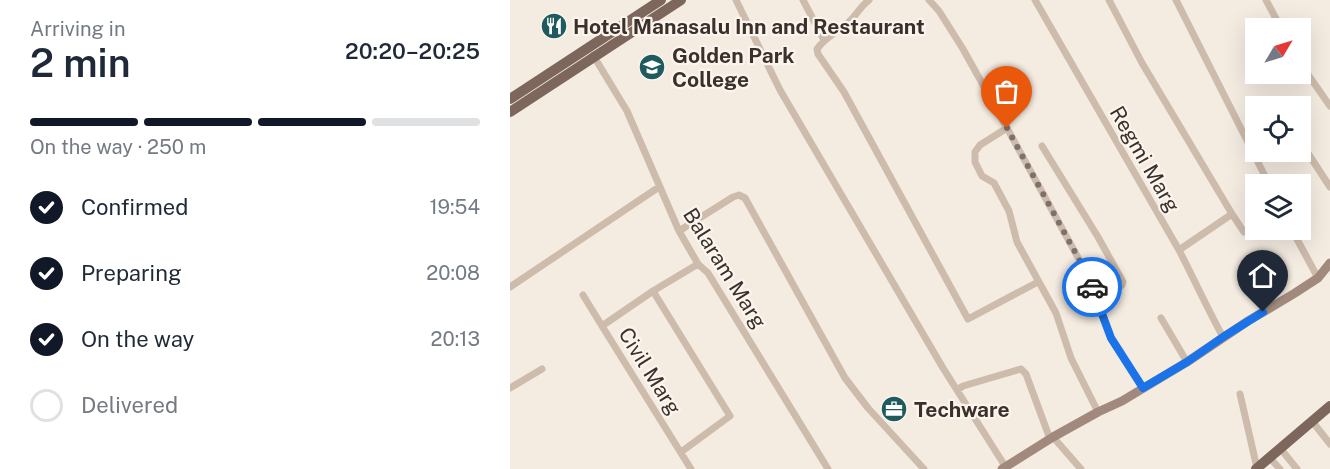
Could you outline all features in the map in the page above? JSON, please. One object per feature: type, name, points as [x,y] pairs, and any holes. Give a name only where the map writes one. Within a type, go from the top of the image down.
[{"type":"main road","points":[[510,112],[661,0]]},
{"type":"main road","points":[[510,99],[681,0]]},
{"type":"main road","points":[[1004,468],[1052,438],[1122,401],[1187,362],[1318,278],[1330,263]]},
{"type":"main road","points":[[1258,469],[1330,408]]},
{"type":"street","points":[[736,0],[780,90],[1004,468]]},
{"type":"street","points":[[803,0],[824,40]]},
{"type":"street","points":[[869,0],[860,7],[850,21],[824,40],[817,49],[818,54],[844,92],[968,319],[1038,282]]},
{"type":"street","points":[[929,0],[939,10],[963,49],[1007,128],[1081,263],[1111,338],[1143,388]]},
{"type":"street","name":"Regmi Marg","points":[[1035,0],[1179,250],[1223,337]]},
{"type":"street","points":[[1109,0],[1142,63],[1244,232]]},
{"type":"street","points":[[1176,0],[1264,174]]},
{"type":"street","points":[[1266,0],[1276,18]]},
{"type":"street","name":"Balaram Marg","points":[[591,52],[627,111],[679,231],[698,264],[708,273],[828,469]]},
{"type":"street","points":[[1311,79],[1330,106]]},
{"type":"street","points":[[1007,128],[980,145],[975,152],[975,162],[982,176],[994,183],[1000,193],[1009,212],[1017,242],[1056,313],[1071,357],[1098,412]]},
{"type":"street","points":[[1042,146],[1123,282],[1099,304]]},
{"type":"street","points":[[1311,158],[1330,187]]},
{"type":"street","points":[[510,287],[659,187]]},
{"type":"street","points":[[679,231],[733,197],[739,195],[745,198],[845,378],[868,408],[924,469]]},
{"type":"street","points":[[1179,250],[1232,214]]},
{"type":"street","points":[[1297,240],[1318,278]]},
{"type":"street","name":"Civil Marg","points":[[691,469],[602,326],[698,264]]},
{"type":"street","points":[[653,291],[730,416],[681,452]]},
{"type":"street","points":[[583,295],[602,326]]},
{"type":"street","points":[[1161,318],[1187,362]]},
{"type":"street","points":[[510,388],[542,369]]},
{"type":"street","points":[[957,390],[963,386],[1021,369],[1026,374],[1052,438],[1081,469]]},
{"type":"street","points":[[1240,394],[1258,469]]},
{"type":"street","points":[[1313,422],[1330,444]]},
{"type":"street","points":[[1281,449],[1296,469]]},
{"type":"street","points":[[1270,458],[1280,469]]},
{"type":"way so far","points":[[1007,128],[1092,287]]},
{"type":"place","name":"Hotel Manasalu Inn and Restaurant","points":[[554,26]]},
{"type":"place","name":"Golden Park College","points":[[652,67]]},
{"type":"place","name":"Techware","points":[[894,409]]},
{"type":"route","points":[[1092,287],[1111,338],[1143,388],[1263,312]]}]
